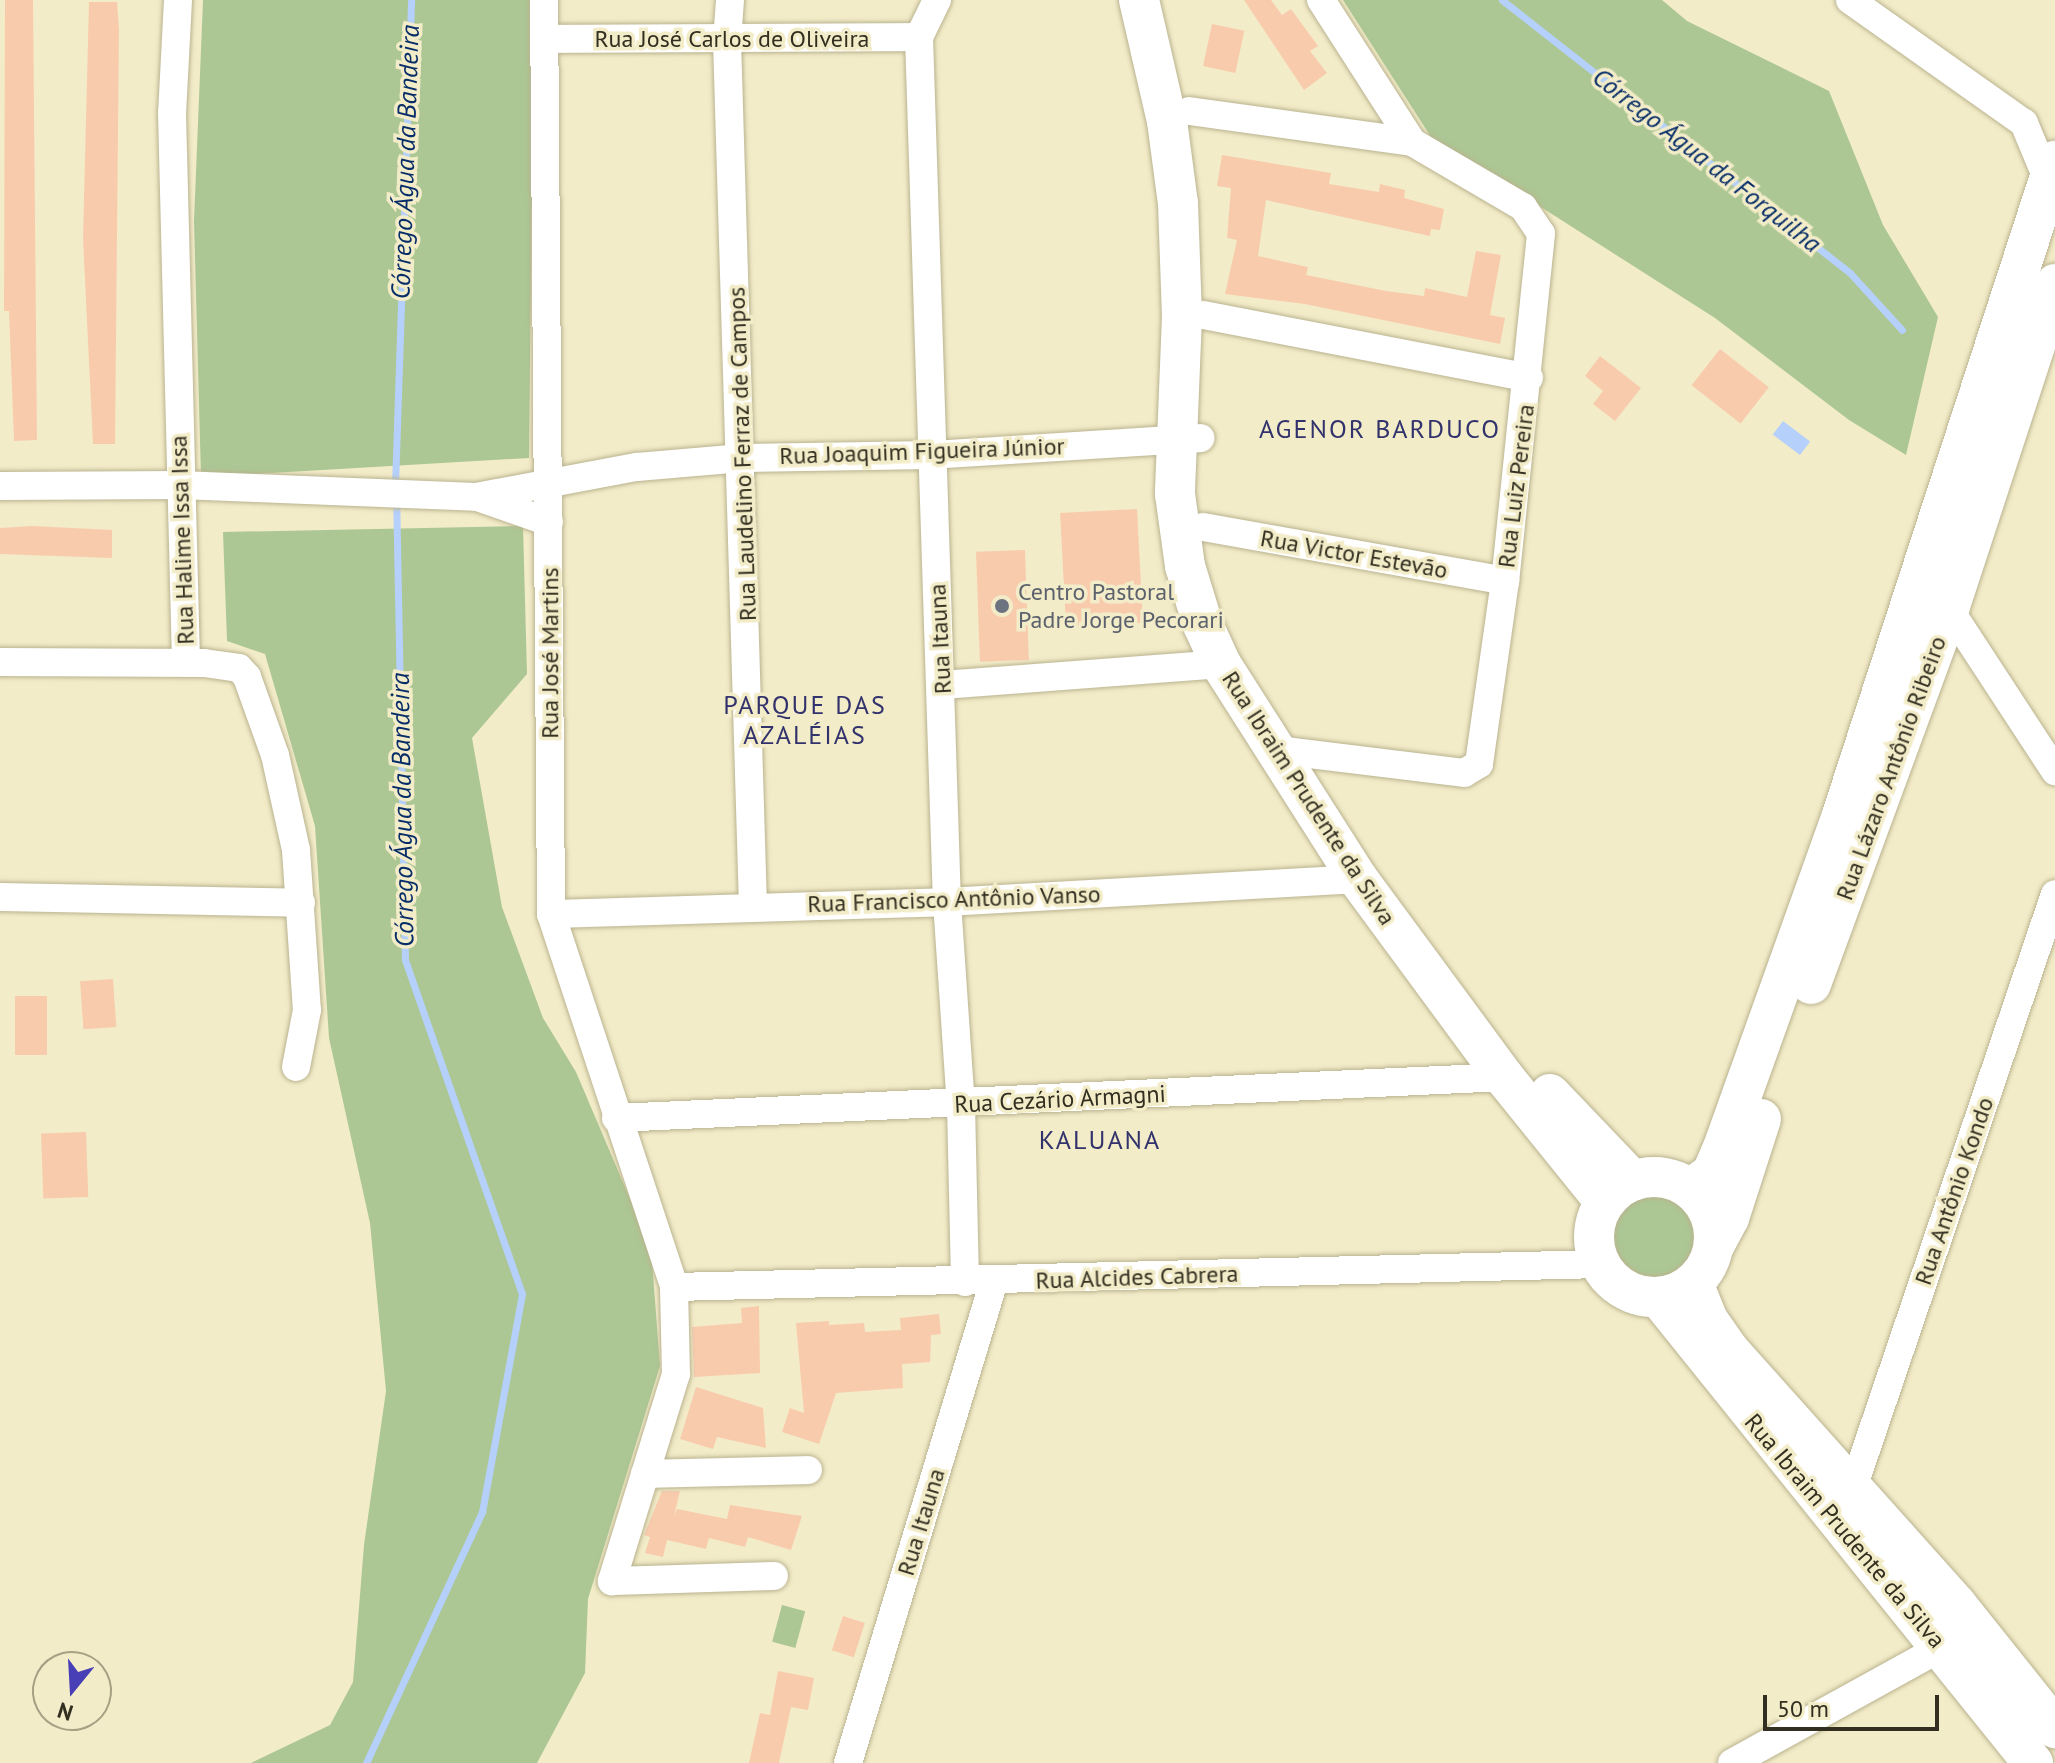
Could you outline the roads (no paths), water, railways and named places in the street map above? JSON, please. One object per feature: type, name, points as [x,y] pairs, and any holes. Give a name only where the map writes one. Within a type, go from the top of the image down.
[{"type":"street","name":"Rua Halime Issa Issa","points":[[178,0],[172,113],[186,663],[239,668],[256,693],[290,819],[301,903],[307,1010],[296,1067]]},
{"type":"street","name":"Rua José Martins","points":[[544,0],[551,914],[674,1287],[676,1374],[612,1581],[774,1576]]},
{"type":"street","name":"Rua Laudelino Ferraz de Campos","points":[[730,0],[727,41],[743,458],[753,908]]},
{"type":"street","name":"Rua Itauna","points":[[937,0],[919,37],[931,455],[943,685],[947,902],[961,1105],[965,1282]]},
{"type":"street","name":"Rua Ibraim Prudente da Silva","points":[[1139,0],[1167,121],[1178,203],[1187,437],[1209,566],[1226,616],[1290,750],[1358,879],[1504,1077],[1619,1192]]},
{"type":"street","name":"Rua Ibraim Prudente da Silva","points":[[1163,0],[1189,111],[1203,315],[1187,437],[1175,494],[1187,577],[1221,664],[1290,750],[1619,1192]]},
{"type":"street","points":[[1321,0],[1412,142]]},
{"type":"street","points":[[1690,1189],[1712,1173],[1725,1142],[1932,603],[2053,180],[2024,123],[1850,0]]},
{"type":"street","name":"Rua José Carlos de Oliveira","points":[[544,39],[727,41],[919,37]]},
{"type":"street","points":[[1189,111],[1412,142]]},
{"type":"street","name":"Rua Luiz Pereira","points":[[1290,750],[1464,773],[1476,770],[1505,581],[1542,245],[1537,222],[1523,207],[1412,142]]},
{"type":"street","name":"Rua Lázaro Antônio Ribeiro","points":[[1714,1246],[1729,1218],[1932,603],[2055,284]]},
{"type":"street","points":[[1203,315],[1529,378]]},
{"type":"street","name":"Rua Joaquim Figueira Júnior","points":[[476,497],[549,482],[743,458],[931,455],[1187,437]]},
{"type":"street","points":[[0,486],[180,485],[375,496],[476,497],[549,522]]},
{"type":"street","name":"Rua Victor Estevão","points":[[1203,527],[1505,581]]},
{"type":"street","points":[[1932,603],[2055,771]]},
{"type":"street","points":[[0,662],[186,663]]},
{"type":"street","points":[[943,685],[1221,664]]},
{"type":"street","name":"Rua Francisco Antônio Vanso","points":[[551,914],[947,902],[1358,879]]},
{"type":"street","name":"Rua Antônio Kondo","points":[[1853,1488],[2055,894]]},
{"type":"street","points":[[0,897],[301,903]]},
{"type":"street","name":"Rua Cezário Armagni","points":[[616,1118],[961,1105],[1504,1077]]},
{"type":"street","points":[[1672,1180],[1690,1189],[1712,1219],[1714,1246],[1706,1269],[1676,1290],[1627,1291],[1600,1264],[1594,1230],[1619,1192],[1672,1180]]},
{"type":"street","name":"Rua Alcides Cabrera","points":[[674,1287],[1600,1264]]},
{"type":"street","name":"Rua Itauna","points":[[848,1763],[994,1281]]},
{"type":"street","name":"Rua Ibraim Prudente da Silva","points":[[1676,1290],[1708,1320],[1728,1349],[1970,1620],[2055,1728]]},
{"type":"street","name":"Rua Ibraim Prudente da Silva","points":[[1676,1290],[1747,1414],[1836,1514],[2033,1763]]},
{"type":"street","points":[[645,1474],[808,1470]]},
{"type":"street","points":[[1732,1763],[1942,1647]]},
{"type":"water","points":[[1783,421],[1810,441],[1800,455],[1773,435]]},
{"type":"waterway","name":"Córrego Água da Bandeira","points":[[395,486],[411,0]]},
{"type":"waterway","name":"Córrego Água da Forquilha","points":[[1502,0],[1850,273],[1902,330]]},
{"type":"waterway","name":"Córrego Água da Bandeira","points":[[366,1763],[482,1512],[522,1294],[405,959],[396,498]]},
{"type":"place","name":"Centro Pastoral Padre Jorge Pecorari","points":[[1002,606]]},
{"type":"district","name":"AGENOR BARDUCO","points":[[1380,429]]},
{"type":"district","name":"PARQUE DAS AZALÉIAS","points":[[805,720]]},
{"type":"district","name":"KALUANA","points":[[1100,1140]]}]
